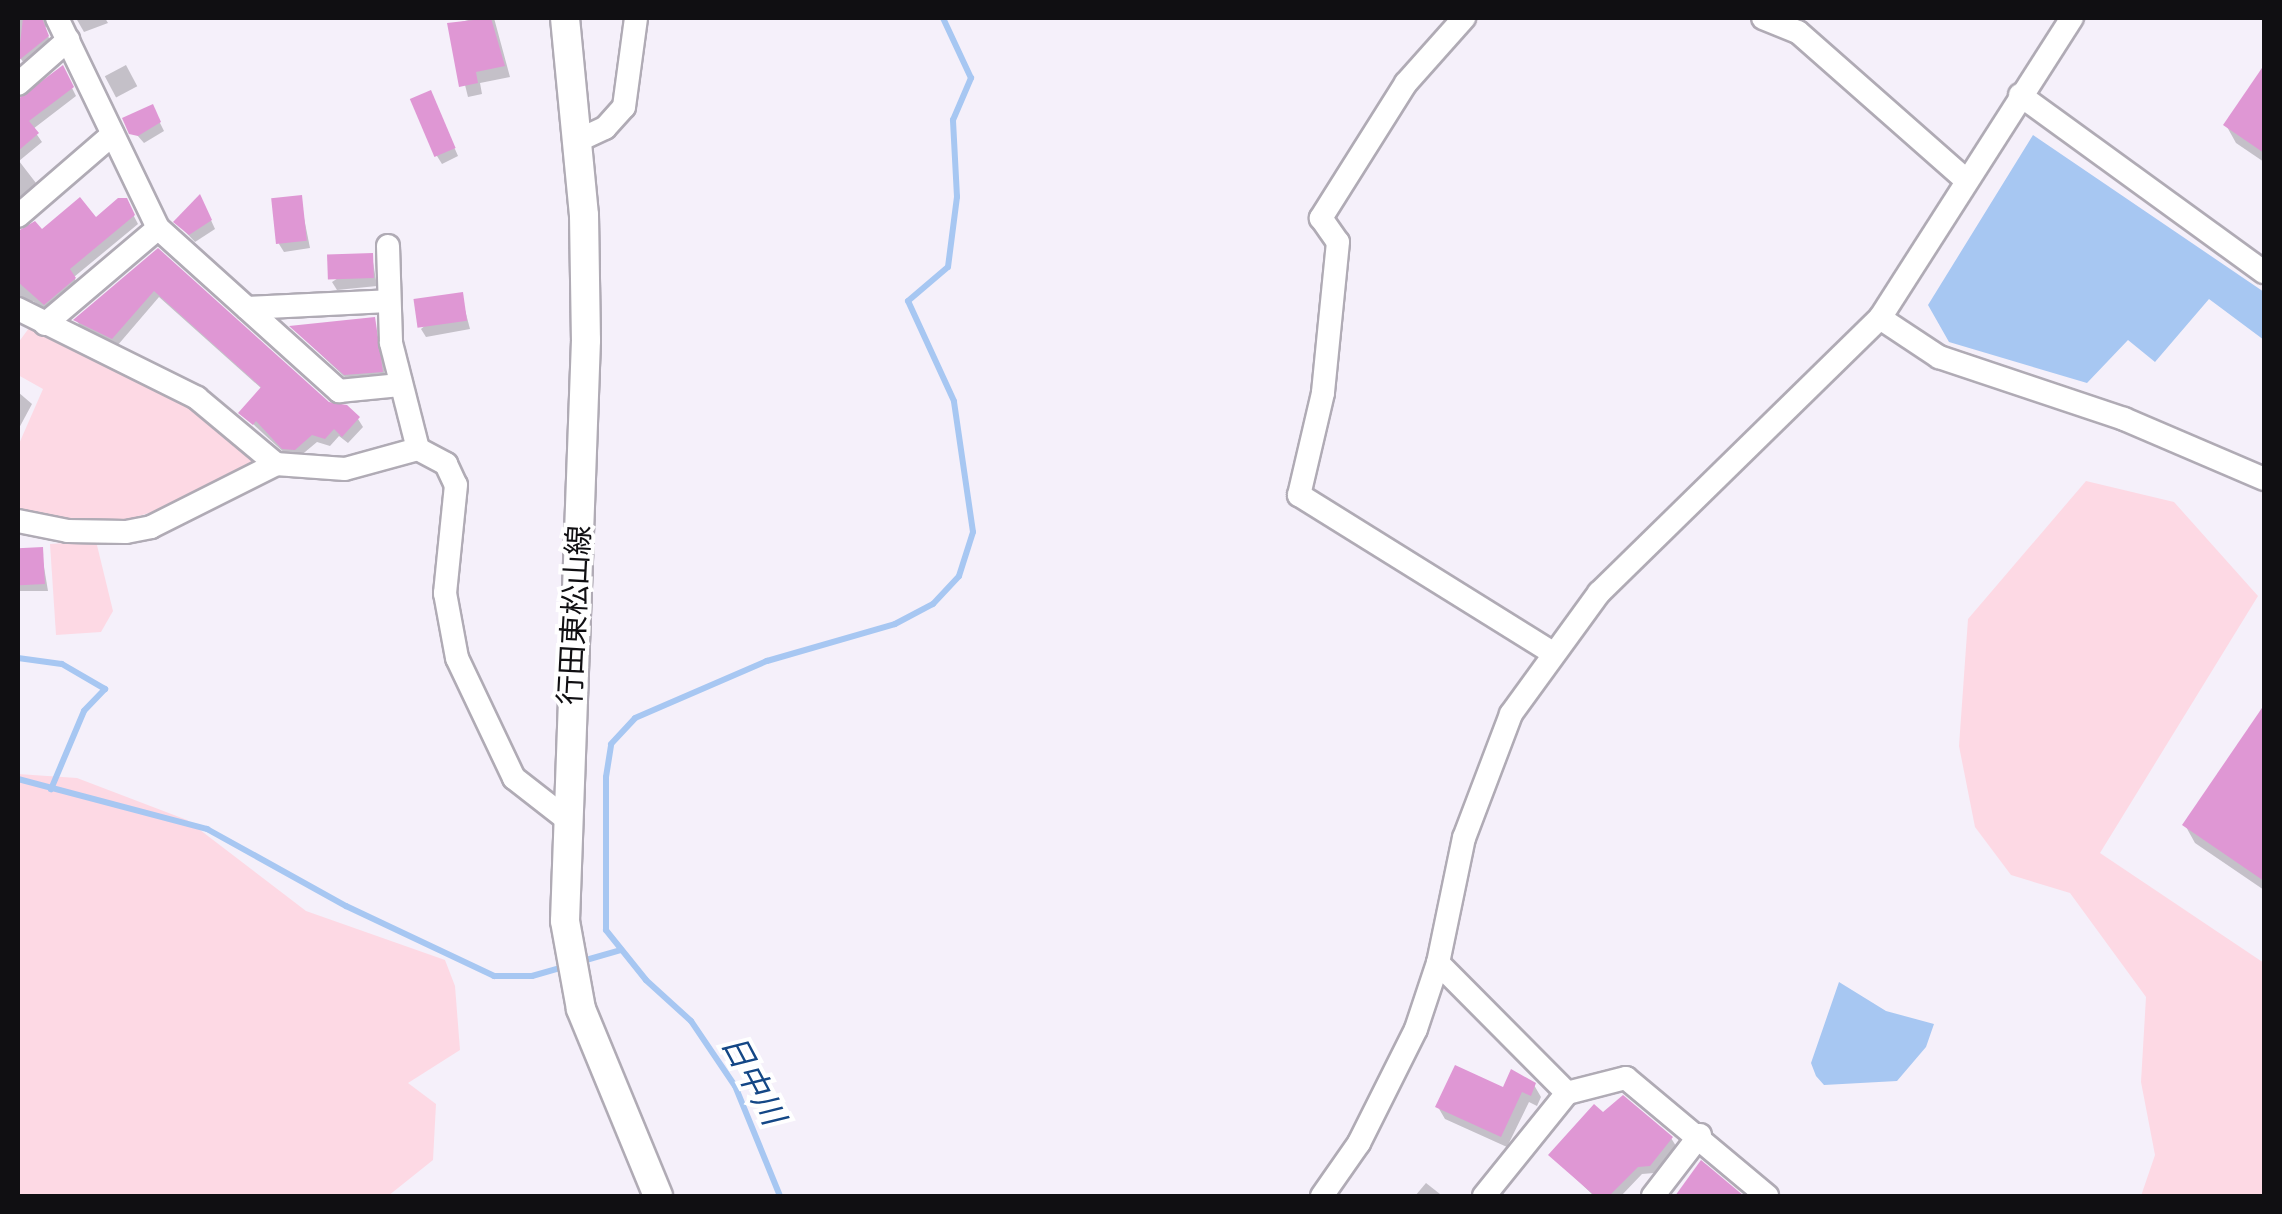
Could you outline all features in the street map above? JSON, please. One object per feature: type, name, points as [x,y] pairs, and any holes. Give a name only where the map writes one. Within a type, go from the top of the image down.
[{"type":"main road","name":"行田東松山線","points":[[564,18],[579,140],[586,340],[564,817],[565,921],[581,1009],[658,1196]]},
{"type":"street","points":[[58,18],[158,228],[340,391],[400,386]]},
{"type":"street","points":[[579,140],[605,128],[624,107],[636,18]]},
{"type":"street","points":[[1464,18],[1406,83],[1321,218],[1338,242],[1324,393],[1299,495],[1551,652]]},
{"type":"street","points":[[1763,18],[1798,32],[1967,180]]},
{"type":"street","points":[[1322,1196],[1394,1077],[1438,964],[1484,772],[1511,714],[1551,652],[1599,593],[1880,318],[2072,18]]},
{"type":"street","points":[[18,84],[68,40]]},
{"type":"street","points":[[2020,95],[2264,272]]},
{"type":"street","points":[[18,216],[112,134]]},
{"type":"street","points":[[45,324],[158,228]]},
{"type":"street","points":[[388,246],[388,301],[400,386],[418,448],[446,464],[456,485],[444,592],[457,658],[514,778],[564,817]]},
{"type":"street","points":[[247,308],[388,301]]},
{"type":"street","points":[[19,316],[45,324],[196,398],[276,464]]},
{"type":"street","points":[[1880,318],[1939,357],[2124,418],[2264,478]]},
{"type":"street","points":[[18,520],[93,534],[138,529],[276,464],[345,469],[418,448]]},
{"type":"street","points":[[1438,964],[1567,1094]]},
{"type":"street","points":[[1484,1196],[1567,1094],[1626,1078],[1700,1135],[1767,1196]]},
{"type":"street","points":[[1654,1196],[1700,1135]]},
{"type":"shaded area","points":[[29,328],[186,401],[257,461],[177,504],[133,518],[76,525],[18,510],[18,446],[43,389],[18,375],[18,343]]},
{"type":"shaded area","points":[[2086,481],[2174,502],[2258,596],[2100,853],[2264,963],[2264,1196],[2141,1196],[2155,1155],[2141,1082],[2146,997],[2070,893],[2011,875],[1975,827],[1959,746],[1968,619]]},
{"type":"shaded area","points":[[96,541],[113,611],[101,632],[56,635],[50,544]]},
{"type":"shaded area","points":[[18,774],[77,778],[187,820],[306,911],[445,960],[455,986],[460,1050],[408,1083],[436,1104],[433,1160],[388,1196],[18,1196]]},
{"type":"water","points":[[2033,135],[2264,292],[2264,340],[2209,299],[2155,362],[2128,340],[2087,383],[1949,342],[1928,305]]},
{"type":"water","points":[[1839,982],[1886,1011],[1934,1024],[1926,1047],[1897,1081],[1824,1085],[1816,1076],[1811,1063]]},
{"type":"building","points":[[23,18],[42,18],[49,36],[18,61]]},
{"type":"building","points":[[491,18],[505,66],[476,72],[478,83],[459,87],[447,23]]},
{"type":"building","points":[[63,65],[74,87],[29,121],[39,133],[18,151],[18,99]]},
{"type":"building","points":[[2264,65],[2264,153],[2223,125]]},
{"type":"building","points":[[431,90],[456,148],[434,157],[410,99]]},
{"type":"building","points":[[153,104],[161,122],[138,136],[129,134],[122,118]]},
{"type":"building","points":[[200,194],[212,220],[189,235],[173,222]]},
{"type":"building","points":[[302,195],[307,241],[276,244],[271,198]]},
{"type":"building","points":[[80,197],[96,217],[118,198],[127,198],[135,215],[70,269],[76,278],[44,305],[18,282],[18,231],[35,221],[42,229]]},
{"type":"building","points":[[158,248],[329,402],[347,405],[360,417],[342,437],[334,429],[325,439],[312,435],[295,450],[282,449],[256,421],[253,425],[238,413],[261,387],[154,291],[112,339],[73,320]]},
{"type":"building","points":[[373,253],[374,278],[328,280],[327,255]]},
{"type":"building","points":[[463,292],[467,321],[418,328],[413,299]]},
{"type":"building","points":[[375,317],[383,372],[344,375],[289,326]]},
{"type":"building","points":[[43,547],[45,584],[20,585],[18,548]]},
{"type":"building","points":[[2264,705],[2264,881],[2182,825]]},
{"type":"building","points":[[1455,1065],[1503,1087],[1511,1069],[1536,1083],[1531,1096],[1522,1092],[1501,1137],[1435,1107]]},
{"type":"building","points":[[1623,1095],[1673,1137],[1650,1166],[1638,1167],[1609,1196],[1595,1196],[1548,1155],[1594,1104],[1603,1112]]},
{"type":"building","points":[[1701,1160],[1744,1196],[1675,1196]]},
{"type":"waterway","name":"日中川","points":[[780,1196],[735,1086],[691,1021],[646,980],[606,930],[606,777],[611,744],[635,718],[767,661],[895,624],[933,604],[959,576],[973,532],[954,401],[908,301],[948,267],[957,197],[953,120],[971,78],[943,18]]},
{"type":"waterway","points":[[18,658],[62,664],[105,689],[84,711],[51,789]]},
{"type":"waterway","points":[[18,779],[207,829],[346,906],[494,976],[532,976],[567,966]]},
{"type":"waterway","points":[[579,962],[621,950]]}]
